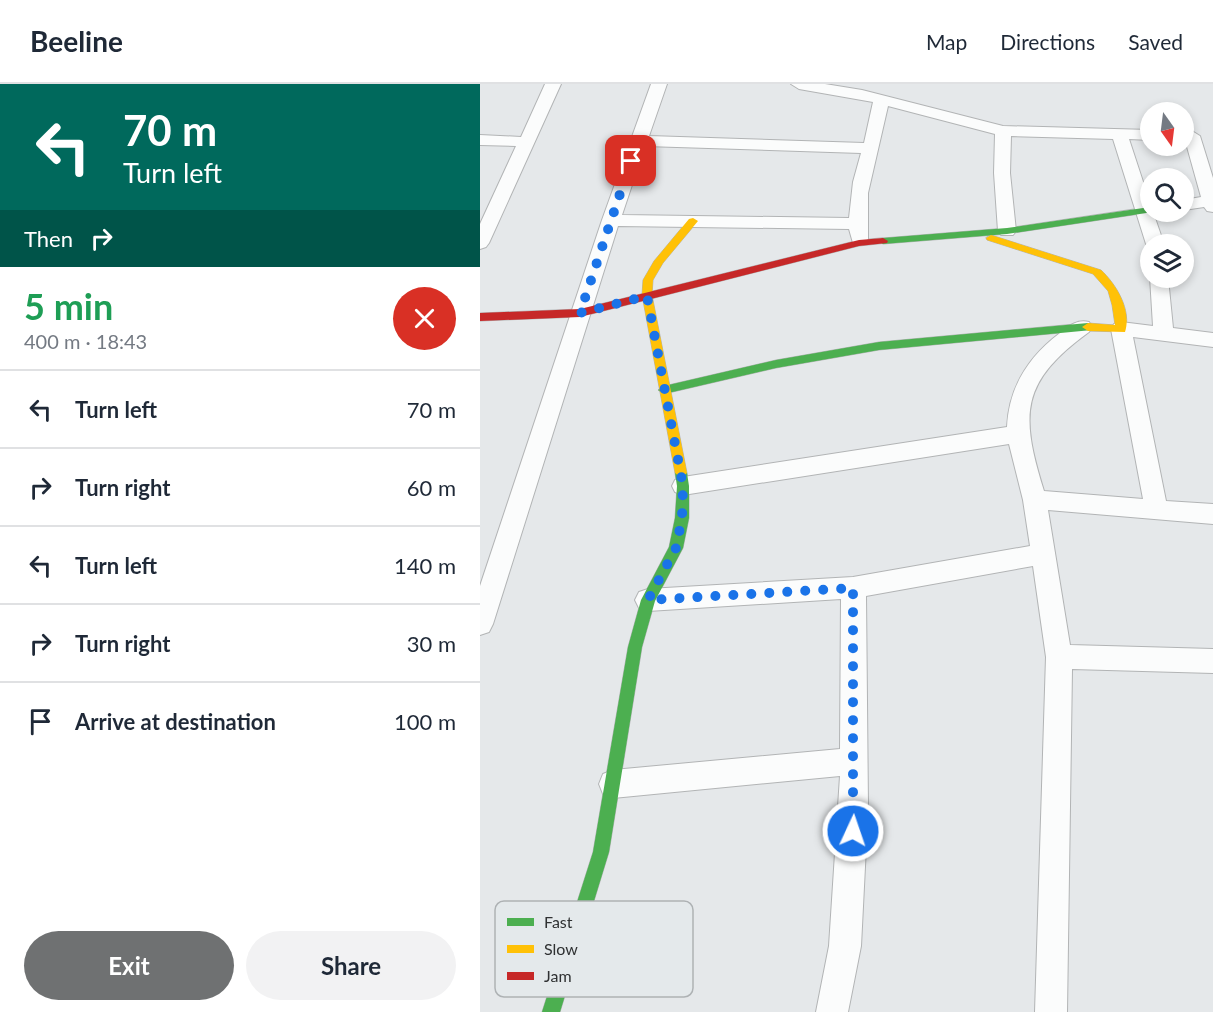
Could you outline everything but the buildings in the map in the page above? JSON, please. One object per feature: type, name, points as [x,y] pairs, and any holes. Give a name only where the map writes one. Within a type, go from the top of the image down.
[{"type":"street","points":[[480,243],[553,84]]},
{"type":"street","points":[[480,624],[580,313],[659,84]]},
{"type":"street","points":[[799,84],[862,95],[1004,131],[1140,135]]},
{"type":"street","points":[[859,243],[856,224],[857,202],[862,172],[871,148],[881,101]]},
{"type":"street","points":[[1004,131],[1002,173],[1007,231]]},
{"type":"street","points":[[1120,135],[1140,189]]},
{"type":"street","points":[[1194,136],[1213,137]]},
{"type":"street","points":[[480,140],[526,142]]},
{"type":"street","points":[[638,141],[871,148]]},
{"type":"street","points":[[1194,153],[1212,203],[1194,204]]},
{"type":"street","points":[[480,203],[499,204]]},
{"type":"street","points":[[480,317],[580,313],[859,243],[1007,231],[1140,212]]},
{"type":"street","points":[[611,220],[856,224]]},
{"type":"street","points":[[586,901],[601,852],[635,647],[648,600],[676,548],[682,518],[683,486],[647,296],[648,280],[653,270],[670,246],[693,221]]},
{"type":"street","points":[[977,233],[1097,272],[1111,282],[1118,297],[1121,329],[1156,509]]},
{"type":"street","points":[[1160,288],[1164,334]]},
{"type":"street","points":[[664,390],[776,364],[879,346],[1082,327],[1213,339]]},
{"type":"street","points":[[1051,1012],[1059,657],[1035,500],[1018,434],[1022,398],[1034,368],[1055,346],[1082,327]]},
{"type":"street","points":[[683,486],[1018,434]]},
{"type":"street","points":[[1035,500],[1213,514]]},
{"type":"street","points":[[648,600],[853,588],[1043,554]]},
{"type":"street","points":[[832,1012],[845,946],[854,807],[853,588]]},
{"type":"street","points":[[1059,657],[1213,660]]},
{"type":"street","points":[[613,784],[854,761]]},
{"type":"street","points":[[551,1012],[556,997]]},
{"type":"traffic: fast","points":[[883,241],[1007,231],[1140,211]]},
{"type":"traffic: fast","points":[[664,390],[776,364],[879,346],[1088,327]]},
{"type":"traffic: fast","points":[[586,901],[601,852],[635,647],[648,600],[676,548],[682,518],[681,473]]},
{"type":"traffic: fast","points":[[551,1012],[556,997]]},
{"type":"traffic: slow","points":[[681,473],[647,295],[648,280],[659,261],[693,221]]},
{"type":"traffic: slow","points":[[991,238],[1097,272],[1104,278],[1116,298],[1121,329],[1088,327]]},
{"type":"traffic: jam","points":[[480,317],[580,313],[859,243],[883,241]]},
{"type":"route","points":[[631,161],[580,313],[647,296],[683,486],[682,518],[676,548],[648,600],[853,588],[853,831]]}]
